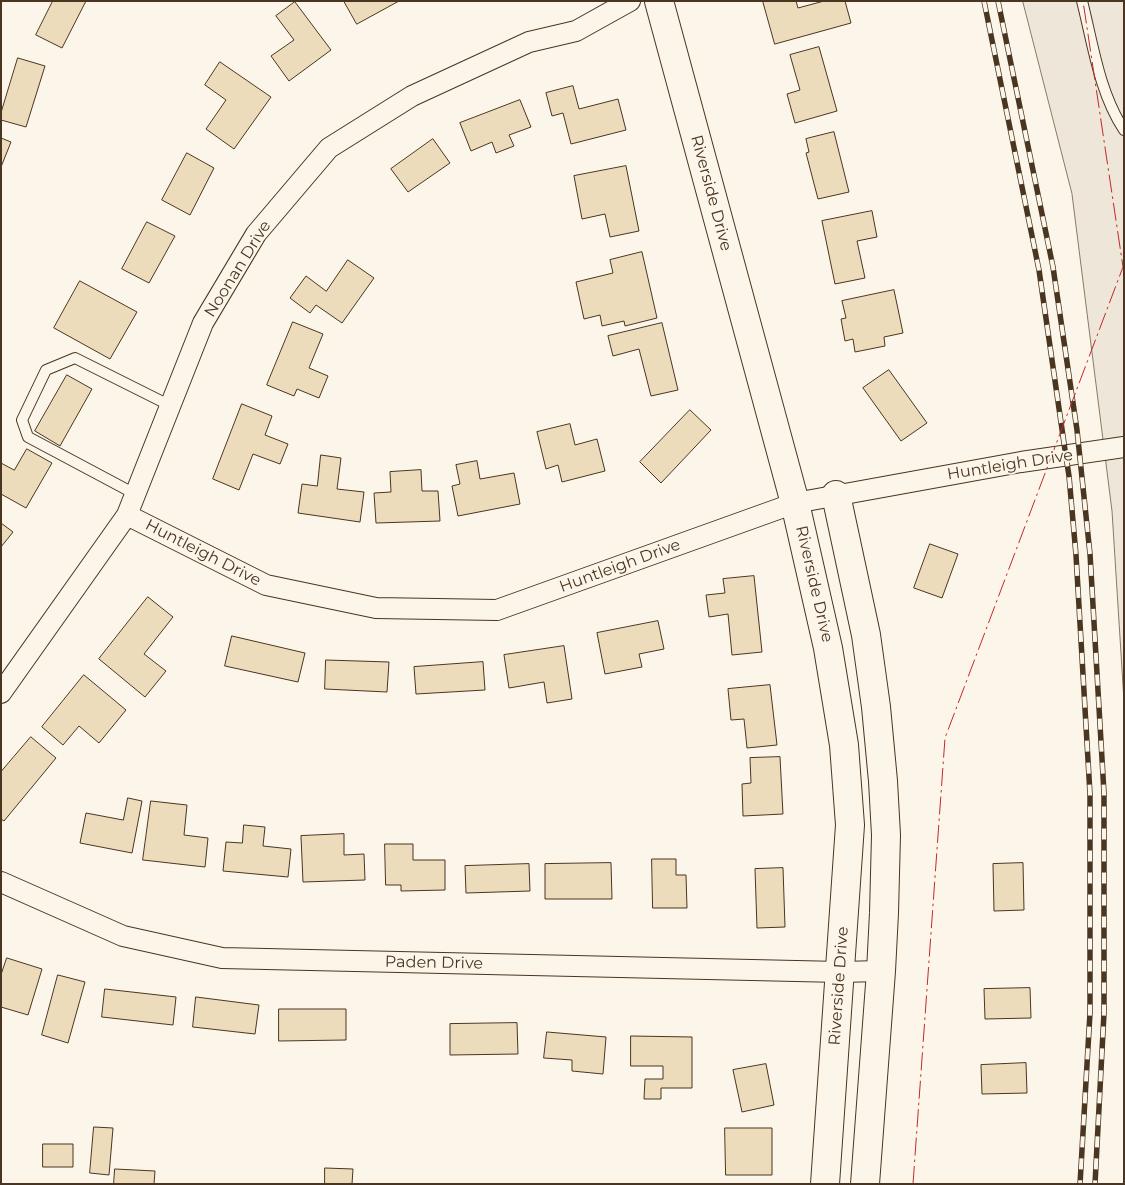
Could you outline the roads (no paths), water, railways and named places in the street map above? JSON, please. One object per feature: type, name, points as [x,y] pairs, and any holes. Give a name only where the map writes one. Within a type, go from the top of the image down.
[{"type":"street","name":"Noonan Drive","points":[[1,693],[127,515],[203,323],[256,234],[329,148],[412,96],[530,42],[576,31],[630,1]]},
{"type":"street","name":"Riverside Drive","points":[[659,1],[795,502],[828,648],[844,745],[850,825],[825,1184]]},
{"type":"street","name":"Huntleigh Drive","points":[[127,515],[266,585],[376,608],[497,610],[795,502],[1021,462],[1124,447]]},
{"type":"street","points":[[836,495],[866,635],[876,707],[886,835],[881,971],[865,1184]]},
{"type":"street","name":"Paden Drive","points":[[1,882],[123,936],[222,958],[840,972],[881,971]]},
{"type":"lane","points":[[1082,1],[1104,87],[1111,106],[1124,130]]},
{"type":"lane","points":[[135,494],[28,437],[22,420],[46,370],[75,358],[171,406]]},
{"type":"railway","points":[[984,1],[1039,270],[1069,476],[1076,555],[1090,794],[1090,1013],[1080,1184]]},
{"type":"railway","points":[[998,1],[1053,267],[1077,430],[1090,554],[1104,793],[1104,1013],[1095,1184]]}]
